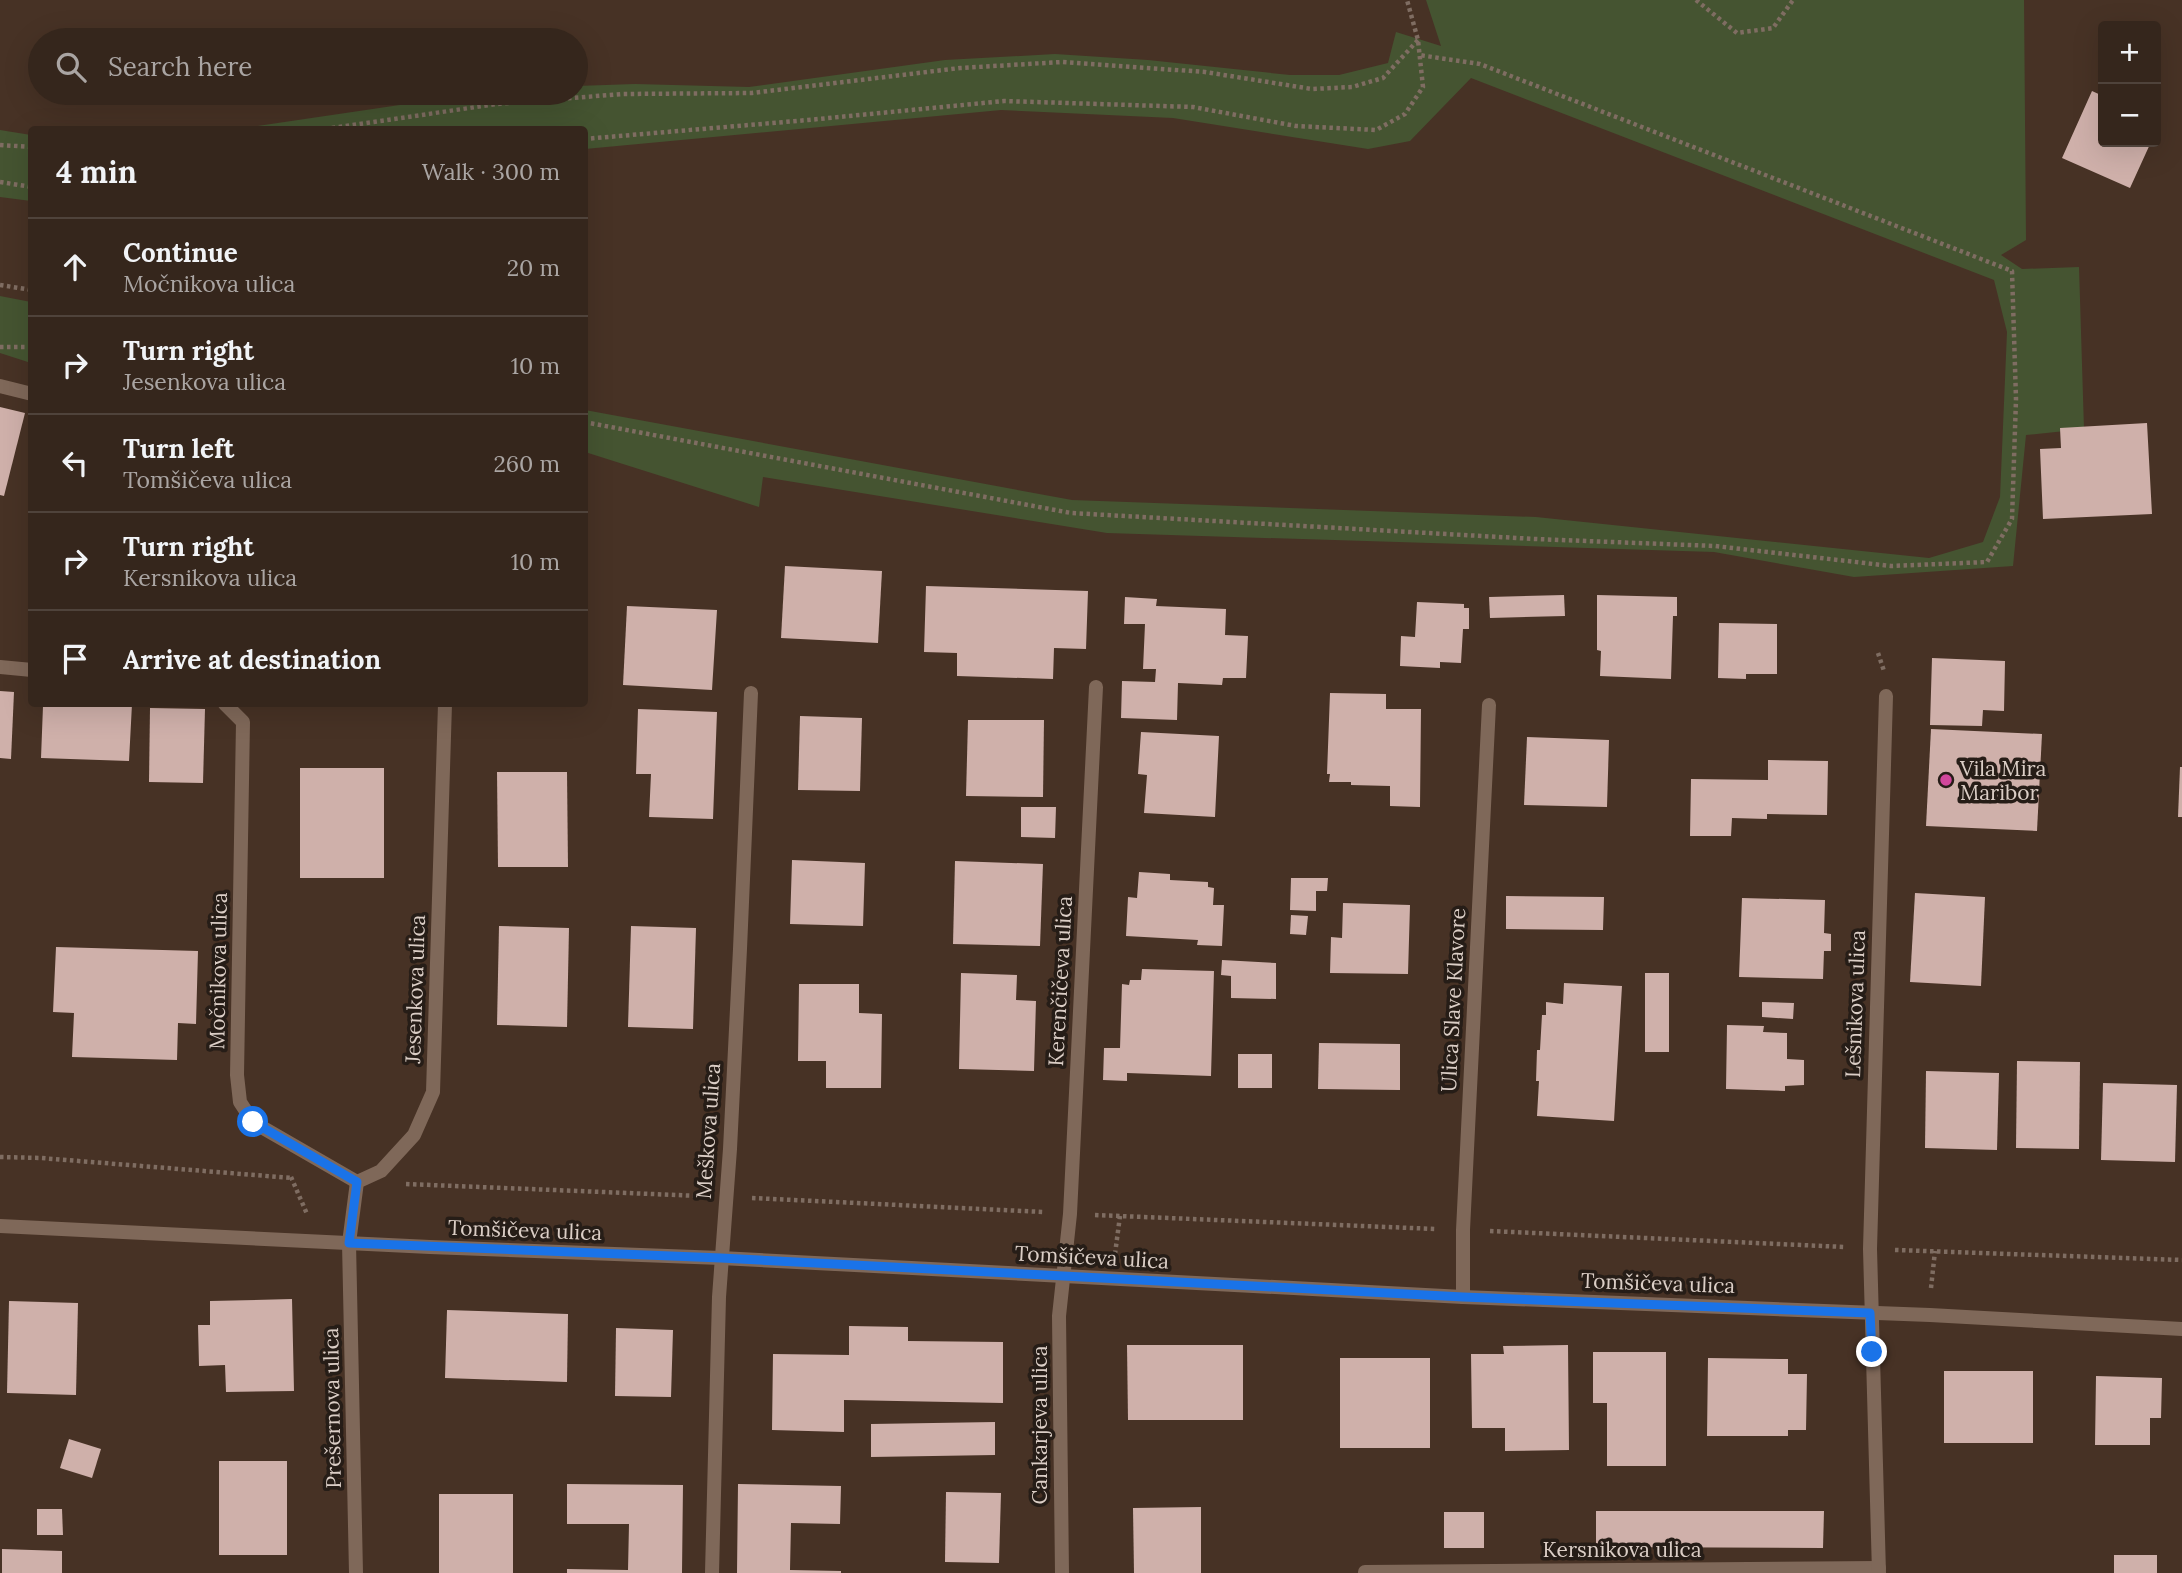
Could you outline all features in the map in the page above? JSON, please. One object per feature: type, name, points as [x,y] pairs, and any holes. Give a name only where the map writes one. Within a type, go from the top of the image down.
[{"type":"street","points":[[0,386],[28,393]]},
{"type":"street","points":[[0,667],[28,670]]},
{"type":"street","name":"Kerenčičeva ulica","points":[[1062,1276],[1070,1214],[1096,687]]},
{"type":"street","name":"Meškova ulica","points":[[712,1573],[721,1258],[737,1016],[751,693]]},
{"type":"street","name":"Lešnikova ulica","points":[[1870,1313],[1870,1195],[1885,696]]},
{"type":"street","name":"Ulica Slave Klavore","points":[[1463,1297],[1463,1230],[1489,705]]},
{"type":"street","name":"Močnikova ulica","points":[[228,707],[243,722],[237,1075],[240,1102],[253,1122],[357,1182]]},
{"type":"street","name":"Jesenkova ulica","points":[[357,1182],[381,1171],[414,1135],[433,1092],[445,707]]},
{"type":"street","points":[[349,1243],[357,1182]]},
{"type":"street","name":"Tomšičeva ulica","points":[[0,1226],[2182,1329]]},
{"type":"street","name":"Prešernova ulica","points":[[349,1243],[356,1573]]},
{"type":"street","name":"Cankarjeva ulica","points":[[1062,1276],[1059,1316],[1062,1573]]},
{"type":"street","name":"Kersnikova ulica","points":[[1366,1572],[1879,1571],[1870,1313]]},
{"type":"path","points":[[588,139],[1004,101],[1193,107],[1296,126],[1376,130],[1405,114],[1423,87],[1418,40],[1407,0]]},
{"type":"path","points":[[1696,0],[1737,33],[1773,28],[1793,0]]},
{"type":"path","points":[[588,97],[752,93],[960,68],[1062,62],[1205,72],[1312,89],[1352,87],[1383,78],[1418,40]]},
{"type":"path","points":[[588,423],[1071,513],[1535,539],[1715,546],[1891,566],[1987,562],[2012,519],[2016,399],[2012,271],[1480,64],[1419,55]]},
{"type":"path","points":[[346,126],[491,105]]},
{"type":"path","points":[[0,145],[28,147]]},
{"type":"path","points":[[0,182],[28,186]]},
{"type":"path","points":[[0,285],[28,289]]},
{"type":"path","points":[[0,347],[28,347]]},
{"type":"path","points":[[291,1177],[307,1215]]},
{"type":"path","points":[[1115,1258],[1120,1216]]},
{"type":"path","points":[[1930,1296],[1935,1251]]},
{"type":"green space","points":[[1426,0],[2024,0],[2026,240],[2001,255],[2022,269],[2079,267],[2084,429],[2026,435],[2013,566],[1854,577],[1714,552],[1107,533],[763,477],[759,507],[588,453],[588,411],[1072,500],[1536,517],[1929,558],[1983,542],[2000,497],[2007,332],[1994,280],[1471,78],[1410,141],[1368,149],[1173,118],[1001,110],[588,149],[588,126],[258,126],[400,105],[588,105],[588,86],[749,87],[945,60],[1055,54],[1148,60],[1290,75],[1339,75],[1388,63],[1396,32],[1441,46]]},
{"type":"green space","points":[[0,130],[28,135],[28,201],[0,197]]},
{"type":"green space","points":[[0,296],[28,301],[28,362],[0,353]]},
{"type":"building","points":[[2092,91],[2098,94],[2098,147],[2149,147],[2130,188],[2062,158]]},
{"type":"building","points":[[0,407],[25,413],[4,496],[0,495]]},
{"type":"building","points":[[2147,423],[2152,514],[2043,519],[2040,449],[2061,448],[2060,428]]},
{"type":"building","points":[[785,566],[882,571],[878,643],[781,638]]},
{"type":"building","points":[[926,586],[1088,591],[1086,649],[1054,648],[1053,679],[957,676],[957,653],[924,652]]},
{"type":"building","points":[[1564,595],[1565,616],[1490,618],[1489,597]]},
{"type":"building","points":[[1597,595],[1677,597],[1677,616],[1673,616],[1671,679],[1600,676]]},
{"type":"building","points":[[1125,597],[1157,599],[1156,606],[1226,609],[1225,635],[1248,636],[1246,678],[1223,678],[1222,685],[1178,683],[1177,720],[1121,718],[1122,681],[1155,682],[1156,669],[1143,669],[1145,624],[1124,624]]},
{"type":"building","points":[[1417,602],[1464,604],[1464,608],[1469,608],[1469,629],[1463,629],[1461,663],[1440,662],[1440,668],[1400,666],[1401,636],[1415,637]]},
{"type":"building","points":[[627,606],[717,610],[712,690],[623,685]]},
{"type":"building","points":[[1719,623],[1777,624],[1777,674],[1746,674],[1746,679],[1718,678]]},
{"type":"building","points":[[1932,658],[2005,661],[2004,711],[1983,710],[1982,726],[1930,725]]},
{"type":"building","points":[[0,691],[14,692],[11,759],[0,758]]},
{"type":"building","points":[[1330,693],[1386,694],[1386,709],[1421,709],[1420,807],[1390,806],[1390,786],[1329,782]]},
{"type":"building","points":[[43,707],[132,707],[129,761],[41,758]]},
{"type":"building","points":[[150,708],[205,709],[203,783],[149,782]]},
{"type":"building","points":[[638,709],[717,712],[713,819],[649,817],[651,774],[636,774]]},
{"type":"building","points":[[800,716],[862,718],[860,791],[798,790]]},
{"type":"building","points":[[968,720],[1044,720],[1043,797],[966,796]]},
{"type":"building","points":[[1931,729],[2042,734],[2037,831],[1926,826]]},
{"type":"building","points":[[1141,732],[1219,736],[1215,817],[1144,813],[1147,775],[1138,774]]},
{"type":"building","points":[[1527,737],[1609,740],[1607,807],[1524,805]]},
{"type":"building","points":[[1768,760],[1828,761],[1827,815],[1767,814],[1767,819],[1732,818],[1731,836],[1690,836],[1691,779],[1768,780]]},
{"type":"building","points":[[2180,767],[2182,817],[2178,817]]},
{"type":"building","points":[[300,768],[384,768],[384,878],[300,878]]},
{"type":"building","points":[[497,772],[567,772],[568,867],[498,867]]},
{"type":"building","points":[[1021,807],[1056,807],[1055,838],[1021,837]]},
{"type":"building","points":[[792,860],[865,863],[863,926],[790,924]]},
{"type":"building","points":[[955,861],[1043,864],[1040,946],[953,944]]},
{"type":"building","points":[[1139,872],[1170,874],[1170,880],[1208,882],[1208,887],[1214,888],[1213,905],[1224,905],[1222,946],[1197,945],[1198,940],[1126,936],[1128,897],[1137,898]]},
{"type":"building","points":[[1291,878],[1328,878],[1327,891],[1316,891],[1316,911],[1290,910]]},
{"type":"building","points":[[1915,893],[1985,897],[1981,986],[1910,982]]},
{"type":"building","points":[[1506,896],[1604,897],[1603,930],[1506,929]]},
{"type":"building","points":[[1742,898],[1825,900],[1824,933],[1831,934],[1831,951],[1824,951],[1823,979],[1739,977]]},
{"type":"building","points":[[1343,903],[1410,905],[1408,974],[1330,973],[1331,937],[1342,938]]},
{"type":"building","points":[[1291,915],[1308,916],[1306,935],[1290,934]]},
{"type":"building","points":[[499,926],[569,928],[567,1027],[497,1025]]},
{"type":"building","points":[[631,926],[696,928],[693,1029],[628,1027]]},
{"type":"building","points":[[56,947],[198,951],[196,1024],[178,1023],[177,1060],[72,1057],[74,1013],[53,1012]]},
{"type":"building","points":[[1222,960],[1276,963],[1276,999],[1231,998],[1231,976],[1221,975]]},
{"type":"building","points":[[1142,969],[1214,971],[1211,1076],[1127,1073],[1127,1081],[1103,1080],[1104,1048],[1120,1048],[1122,984],[1129,985],[1130,980],[1141,980]]},
{"type":"building","points":[[961,973],[1017,975],[1016,1000],[1036,1001],[1034,1071],[959,1069]]},
{"type":"building","points":[[1645,973],[1669,973],[1669,1052],[1645,1052]]},
{"type":"building","points":[[1564,983],[1622,986],[1614,1121],[1537,1116],[1537,1050],[1540,1050],[1542,1015],[1546,1015],[1546,1002],[1563,1004]]},
{"type":"building","points":[[799,984],[859,984],[859,1013],[882,1014],[881,1088],[826,1088],[826,1061],[798,1061]]},
{"type":"building","points":[[1762,1002],[1794,1003],[1793,1019],[1762,1017]]},
{"type":"building","points":[[1727,1025],[1764,1026],[1763,1032],[1787,1033],[1787,1059],[1804,1060],[1804,1085],[1785,1086],[1785,1091],[1726,1089]]},
{"type":"building","points":[[1319,1043],[1400,1044],[1400,1090],[1318,1089]]},
{"type":"building","points":[[1238,1054],[1272,1054],[1272,1088],[1238,1088]]},
{"type":"building","points":[[2017,1061],[2080,1062],[2079,1149],[2016,1148]]},
{"type":"building","points":[[1926,1071],[1999,1073],[1997,1150],[1925,1148]]},
{"type":"building","points":[[2103,1083],[2177,1085],[2175,1162],[2101,1160]]},
{"type":"building","points":[[292,1299],[294,1391],[226,1392],[225,1365],[199,1366],[198,1325],[210,1325],[210,1301]]},
{"type":"building","points":[[9,1301],[78,1303],[76,1395],[7,1393]]},
{"type":"building","points":[[447,1310],[568,1314],[567,1382],[445,1378]]},
{"type":"building","points":[[849,1326],[908,1327],[908,1341],[1003,1342],[1003,1403],[844,1400],[844,1432],[772,1430],[773,1354],[849,1355]]},
{"type":"building","points":[[616,1328],[673,1330],[671,1397],[615,1396]]},
{"type":"building","points":[[1127,1345],[1243,1345],[1243,1420],[1128,1420]]},
{"type":"building","points":[[1568,1345],[1569,1450],[1505,1451],[1505,1428],[1472,1428],[1471,1354],[1504,1354],[1503,1346]]},
{"type":"building","points":[[1593,1352],[1666,1352],[1666,1466],[1607,1466],[1607,1403],[1593,1403]]},
{"type":"building","points":[[1340,1358],[1430,1358],[1430,1448],[1340,1448]]},
{"type":"building","points":[[1708,1358],[1788,1359],[1788,1374],[1807,1374],[1806,1430],[1788,1430],[1788,1436],[1707,1436]]},
{"type":"building","points":[[1944,1371],[2033,1371],[2033,1443],[1944,1443]]},
{"type":"building","points":[[2096,1376],[2162,1378],[2161,1418],[2150,1418],[2150,1445],[2095,1445]]},
{"type":"building","points":[[995,1422],[995,1455],[871,1457],[871,1424]]},
{"type":"building","points":[[69,1439],[101,1449],[92,1478],[60,1468]]},
{"type":"building","points":[[219,1461],[287,1461],[287,1555],[219,1555]]},
{"type":"building","points":[[567,1484],[683,1485],[682,1573],[567,1573],[567,1569],[628,1570],[629,1524],[567,1524]]},
{"type":"building","points":[[738,1484],[841,1486],[840,1524],[791,1523],[790,1570],[841,1573],[737,1573]]},
{"type":"building","points":[[946,1492],[1001,1493],[999,1563],[945,1562]]},
{"type":"building","points":[[439,1494],[513,1494],[513,1573],[439,1573]]},
{"type":"building","points":[[1201,1507],[1201,1573],[1134,1573],[1133,1508]]},
{"type":"building","points":[[37,1509],[62,1509],[63,1535],[37,1535]]},
{"type":"building","points":[[1596,1511],[1824,1511],[1823,1548],[1596,1547]]},
{"type":"building","points":[[1444,1512],[1484,1512],[1484,1548],[1444,1548]]},
{"type":"building","points":[[2,1549],[62,1551],[62,1573],[2,1573]]},
{"type":"building","points":[[2114,1555],[2157,1555],[2157,1573],[2114,1573]]},
{"type":"place","name":"Vila Mira Maribor","points":[[1946,780]]},
{"type":"route","points":[[253,1122],[357,1182],[349,1243],[721,1258],[1463,1297],[1870,1313],[1872,1352]]}]
